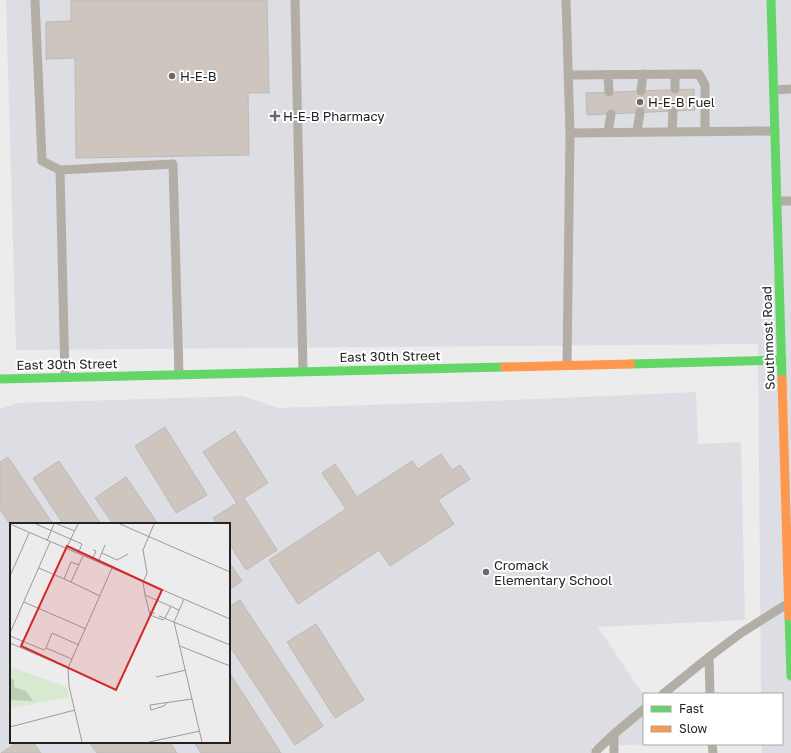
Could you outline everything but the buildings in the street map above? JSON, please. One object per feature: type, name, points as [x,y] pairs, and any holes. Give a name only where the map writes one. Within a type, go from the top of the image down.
[{"type":"street","name":"Southmost Road","points":[[771,0],[777,201],[781,246],[782,360],[791,676]]},
{"type":"street","name":"East 30th Street","points":[[0,379],[782,360]]},
{"type":"lane","points":[[35,0],[42,161],[60,170],[173,164],[179,374]]},
{"type":"lane","points":[[295,0],[303,372]]},
{"type":"lane","points":[[566,0],[570,133],[567,365]]},
{"type":"lane","points":[[642,91],[643,74]]},
{"type":"lane","points":[[675,74],[675,89]]},
{"type":"lane","points":[[568,75],[699,74],[705,85],[705,132]]},
{"type":"lane","points":[[608,75],[609,92]]},
{"type":"lane","points":[[774,90],[791,89]]},
{"type":"lane","points":[[672,132],[673,111]]},
{"type":"lane","points":[[637,132],[640,112]]},
{"type":"lane","points":[[608,132],[611,114]]},
{"type":"lane","points":[[570,133],[775,131]]},
{"type":"lane","points":[[60,170],[65,377]]},
{"type":"lane","points":[[777,201],[791,201]]},
{"type":"lane","points":[[664,693],[709,656],[741,633],[790,603]]},
{"type":"lane","points":[[709,656],[710,693]]},
{"type":"lane","points":[[596,753],[596,751],[614,734],[643,710]]},
{"type":"lane","points":[[614,734],[614,753]]},
{"type":"shaded area","points":[[6,0],[791,0],[791,753],[762,753],[762,745],[783,745],[783,693],[761,693],[758,344],[16,350]]},
{"type":"shaded area","name":"Cromack Elementary School","points":[[696,392],[698,444],[741,442],[745,620],[598,627],[643,694],[643,744],[592,746],[592,753],[0,753],[0,409],[18,403],[243,396],[278,408]]},
{"type":"traffic: fast","points":[[771,0],[782,379]]},
{"type":"traffic: fast","points":[[631,364],[782,360]]},
{"type":"traffic: fast","points":[[0,379],[504,367]]},
{"type":"traffic: fast","points":[[789,616],[791,676]]},
{"type":"traffic: slow","points":[[504,367],[631,364]]},
{"type":"traffic: slow","points":[[782,379],[789,616]]},
{"type":"place","name":"H-E-B","points":[[172,76]]},
{"type":"place","name":"H-E-B Fuel","points":[[640,102]]},
{"type":"place","name":"H-E-B Pharmacy","points":[[275,116]]},
{"type":"place","name":"Cromack Elementary School","points":[[486,572]]}]
